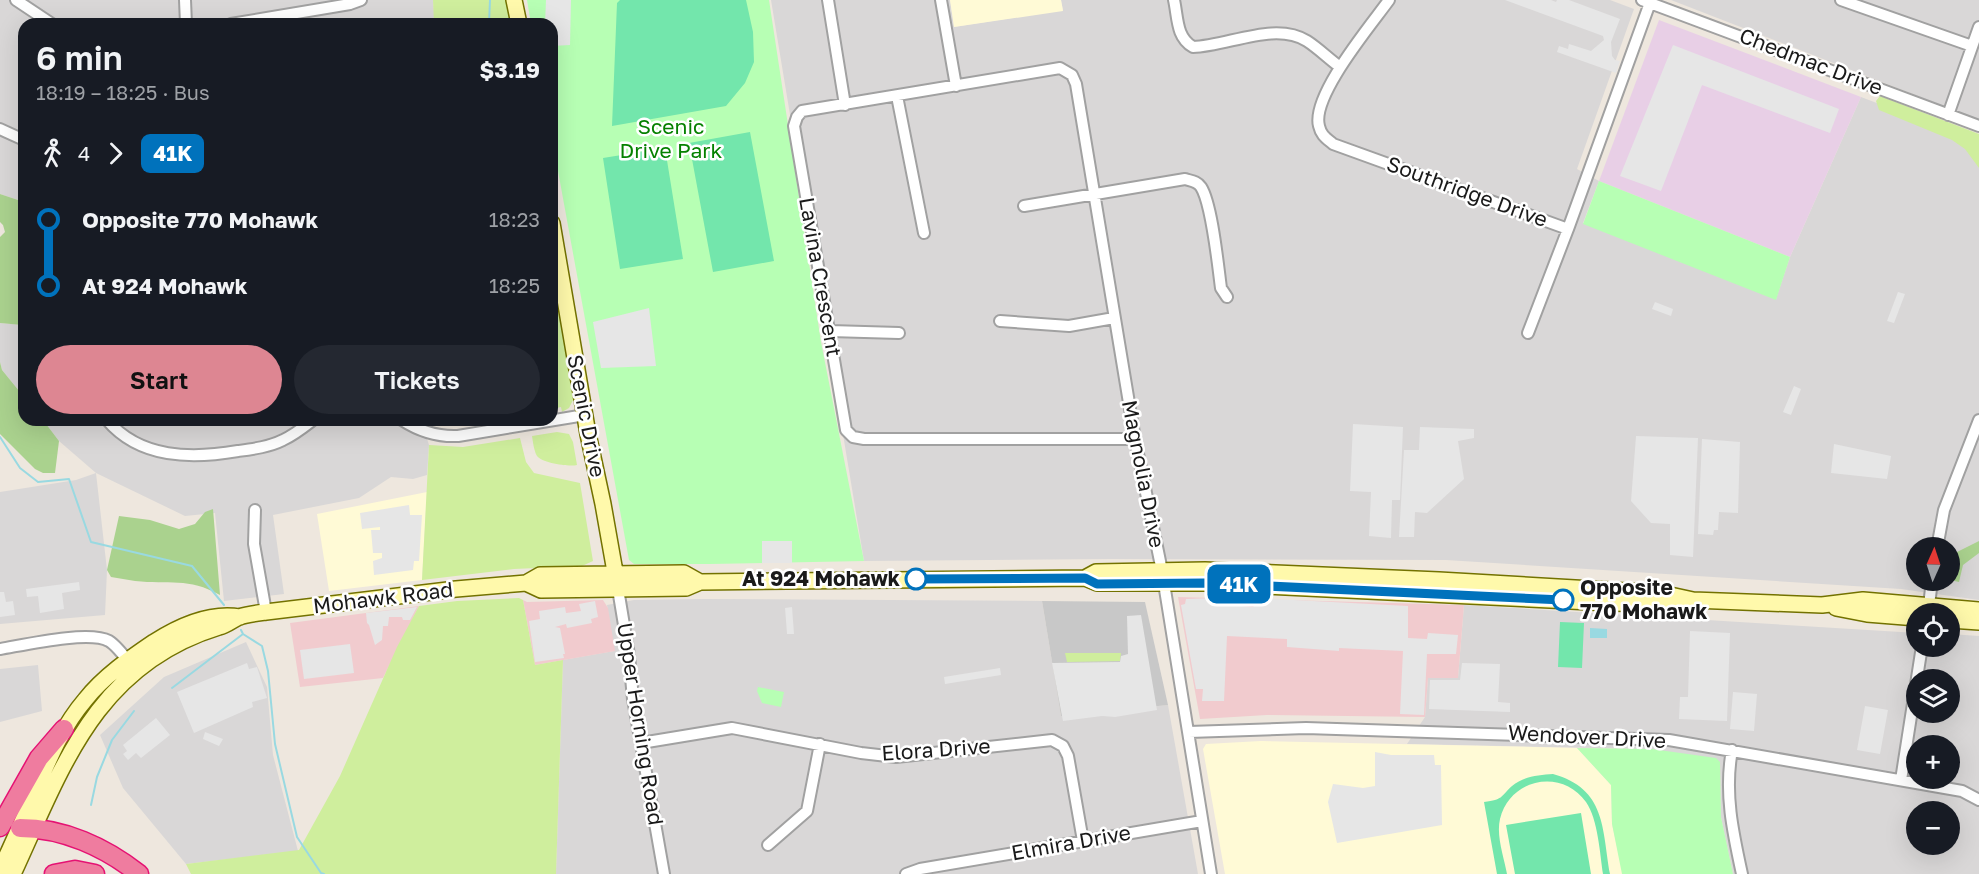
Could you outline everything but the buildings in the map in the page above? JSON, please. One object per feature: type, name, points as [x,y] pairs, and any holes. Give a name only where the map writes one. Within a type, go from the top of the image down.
[{"type":"highway","points":[[0,827],[39,758],[64,729]]},
{"type":"highway","points":[[28,828],[55,832],[102,849],[139,874]]},
{"type":"highway","points":[[54,874],[75,870],[94,874]]},
{"type":"main road","points":[[514,0],[518,18]]},
{"type":"main road","name":"Scenic Drive","points":[[558,258],[617,581]]},
{"type":"main road","points":[[1162,577],[1205,570],[1440,580],[1661,593],[1693,600],[1822,605],[1867,614],[1906,617]]},
{"type":"main road","points":[[1162,577],[1204,583],[1611,603],[1667,604],[1693,600]]},
{"type":"main road","name":"Mohawk Road","points":[[13,874],[64,729],[84,700],[106,677],[240,617],[456,589],[526,583],[541,590],[617,581],[686,588],[700,582],[1085,578],[1097,584],[1162,577]]},
{"type":"main road","points":[[1420,594],[1440,580]]},
{"type":"main road","points":[[1822,605],[1863,600],[1906,606]]},
{"type":"main road","points":[[1960,610],[1979,610]]},
{"type":"main road","points":[[1960,621],[1979,622]]},
{"type":"main road","name":"Mohawk Road","points":[[0,871],[46,798],[72,748],[94,714],[115,691],[132,666]]},
{"type":"street","points":[[16,0],[43,18]]},
{"type":"street","points":[[185,0],[186,18]]},
{"type":"street","points":[[267,18],[350,4],[361,0]]},
{"type":"street","points":[[828,0],[845,105]]},
{"type":"street","points":[[941,0],[956,86]]},
{"type":"street","points":[[1174,0],[1181,35],[1184,42],[1193,46],[1278,32],[1306,40],[1340,67]]},
{"type":"street","name":"Southridge Drive","points":[[1389,0],[1340,67],[1324,96],[1318,123],[1322,135],[1333,144],[1568,229],[1647,1]]},
{"type":"street","points":[[1841,0],[1972,46]]},
{"type":"street","name":"Chedmac Drive","points":[[1647,1],[1979,126]]},
{"type":"street","points":[[1948,115],[1979,27]]},
{"type":"street","name":"Lavina Crescent","points":[[1072,75],[1060,68],[802,111],[796,117],[794,126],[846,430],[853,437],[864,439],[1135,440]]},
{"type":"street","name":"Magnolia Drive","points":[[1072,75],[1076,84],[1135,440],[1189,732],[1211,874]]},
{"type":"street","points":[[897,96],[924,233]]},
{"type":"street","points":[[0,129],[18,137]]},
{"type":"street","points":[[1024,206],[1185,179],[1196,181],[1208,204],[1221,288],[1227,297]]},
{"type":"street","points":[[1528,333],[1568,229]]},
{"type":"street","points":[[1000,321],[1069,326],[1114,318]]},
{"type":"street","points":[[830,330],[899,333]]},
{"type":"street","points":[[558,419],[585,415]]},
{"type":"street","points":[[1939,537],[1944,510],[1979,420]]},
{"type":"street","points":[[113,426],[121,435],[141,446],[177,454],[202,456],[273,444],[305,426]]},
{"type":"street","points":[[414,426],[431,434],[458,436],[518,426]]},
{"type":"street","points":[[255,510],[254,544],[266,612]]},
{"type":"street","name":"Upper Horning Road","points":[[617,581],[640,743],[664,874]]},
{"type":"street","points":[[0,649],[98,636],[109,641],[132,666]]},
{"type":"street","points":[[1901,780],[1920,657]]},
{"type":"street","name":"Elora Drive","points":[[640,743],[732,728],[861,753],[896,757],[1052,740],[1063,746],[1068,756],[1083,841]]},
{"type":"street","name":"Wendover Drive","points":[[1189,732],[1306,728],[1669,740],[1962,791],[1979,800]]},
{"type":"street","points":[[768,845],[807,811],[820,744]]},
{"type":"street","points":[[1732,750],[1728,791],[1742,874]]},
{"type":"street","name":"Elmira Drive","points":[[906,874],[920,869],[1202,821]]},
{"type":"shaded area","points":[[0,0],[433,0],[434,18],[18,18],[18,200],[0,194]]},
{"type":"shaded area","points":[[546,0],[571,0],[570,45],[558,46],[558,18],[545,18]]},
{"type":"shaded area","points":[[771,0],[950,0],[954,27],[1063,10],[1061,0],[1610,0],[1634,9],[1577,169],[1599,181],[1583,223],[1776,299],[1790,257],[1861,97],[1979,142],[1979,600],[1915,591],[1960,591],[1960,537],[1906,537],[1906,590],[1446,560],[864,561]]},
{"type":"shaded area","points":[[950,0],[1061,0],[1063,11],[954,27]]},
{"type":"shaded area","points":[[1505,0],[1551,0],[1556,2],[1557,0],[1569,0],[1620,19],[1611,42],[1612,56],[1615,60],[1620,61],[1616,73],[1557,52],[1559,46],[1568,49],[1569,44],[1591,51],[1604,40],[1603,36]]},
{"type":"shaded area","points":[[1671,0],[1979,0],[1979,120],[1795,48]]},
{"type":"shaded area","points":[[1659,20],[1861,97],[1790,257],[1599,181]]},
{"type":"shaded area","points":[[1673,45],[1839,109],[1830,133],[1702,85],[1661,191],[1620,176]]},
{"type":"shaded area","points":[[1898,292],[1905,294],[1894,323],[1887,321]]},
{"type":"shaded area","points":[[1655,302],[1673,309],[1671,316],[1652,309]]},
{"type":"shaded area","points":[[649,308],[656,366],[601,368],[593,322]]},
{"type":"shaded area","points":[[0,323],[18,324],[18,390],[2,370]]},
{"type":"shaded area","points":[[1794,386],[1801,389],[1791,415],[1783,412]]},
{"type":"shaded area","points":[[1353,424],[1403,427],[1400,500],[1392,500],[1391,538],[1369,536],[1371,492],[1350,491]]},
{"type":"shaded area","points":[[48,426],[423,426],[429,445],[427,475],[413,479],[391,477],[359,498],[273,515],[284,594],[224,601],[215,513],[185,516],[96,473],[59,441]]},
{"type":"shaded area","points":[[1420,427],[1474,429],[1474,438],[1458,441],[1464,479],[1427,513],[1415,512],[1414,537],[1399,537],[1404,450],[1419,450]]},
{"type":"shaded area","points":[[1636,436],[1698,438],[1693,557],[1670,555],[1670,524],[1651,523],[1631,501]]},
{"type":"shaded area","points":[[1702,439],[1740,442],[1738,513],[1719,512],[1718,530],[1714,530],[1713,535],[1698,534]]},
{"type":"shaded area","points":[[1834,444],[1891,456],[1887,479],[1831,473]]},
{"type":"shaded area","points":[[96,473],[107,570],[105,615],[0,624],[0,492],[76,480]]},
{"type":"shaded area","points":[[427,492],[422,580],[329,591],[317,514]]},
{"type":"shaded area","points":[[409,505],[410,515],[422,515],[419,561],[414,561],[413,570],[374,575],[373,561],[382,558],[382,553],[373,553],[371,530],[380,530],[380,527],[362,529],[360,513]]},
{"type":"shaded area","points":[[762,541],[792,541],[792,563],[762,563]]},
{"type":"shaded area","points":[[79,582],[80,590],[62,593],[64,609],[40,613],[38,596],[27,597],[26,589]]},
{"type":"shaded area","points":[[0,592],[4,592],[6,602],[13,601],[15,615],[0,617]]},
{"type":"shaded area","points":[[1178,597],[1464,605],[1458,678],[1428,678],[1425,717],[1267,715],[1200,719]]},
{"type":"shaded area","points":[[1242,597],[1242,606],[1253,607],[1256,598],[1408,606],[1408,638],[1427,639],[1428,633],[1458,635],[1456,654],[1427,654],[1424,715],[1400,714],[1403,651],[1339,648],[1339,651],[1287,647],[1287,639],[1227,636],[1224,701],[1202,701],[1203,689],[1196,689],[1181,605],[1185,604],[1186,599]]},
{"type":"shaded area","points":[[523,600],[527,602],[603,600],[608,608],[615,651],[535,665]]},
{"type":"shaded area","points":[[634,600],[1042,601],[1061,716],[1168,705],[1198,874],[556,874],[563,660],[614,651],[607,605]]},
{"type":"shaded area","points":[[595,601],[598,617],[591,619],[592,623],[567,628],[566,624],[555,627],[560,628],[564,658],[535,662],[529,621],[540,619],[539,611],[565,607],[566,613],[581,611],[579,604]]},
{"type":"shaded area","points":[[1042,601],[1145,602],[1168,705],[1061,716]]},
{"type":"shaded area","points":[[1464,605],[1906,632],[1906,657],[1960,657],[1960,635],[1979,636],[1979,874],[1733,874],[1721,817],[1720,763],[1652,749],[1407,744],[1425,717],[1428,678],[1458,678]]},
{"type":"shaded area","points":[[419,606],[383,678],[300,687],[290,623]]},
{"type":"shaded area","points":[[417,607],[410,620],[403,620],[402,617],[389,617],[388,626],[383,626],[382,640],[375,645],[366,613]]},
{"type":"shaded area","points":[[792,607],[794,634],[787,634],[785,608]]},
{"type":"shaded area","points":[[1141,615],[1157,710],[1115,717],[1102,716],[1063,721],[1052,663],[1120,662],[1121,656],[1128,654],[1127,616]]},
{"type":"shaded area","points":[[1690,631],[1730,633],[1727,721],[1679,719],[1680,697],[1688,697]]},
{"type":"shaded area","points":[[246,642],[267,687],[273,755],[298,851],[186,864],[123,788],[100,735],[164,677]]},
{"type":"shaded area","points":[[350,644],[354,673],[304,679],[300,650]]},
{"type":"shaded area","points":[[247,663],[249,669],[257,667],[267,698],[252,702],[253,707],[194,733],[177,692]]},
{"type":"shaded area","points":[[1462,663],[1500,664],[1498,702],[1510,703],[1510,712],[1429,709],[1430,680],[1460,680]]},
{"type":"shaded area","points":[[38,665],[42,711],[0,722],[0,669]]},
{"type":"shaded area","points":[[1000,668],[1001,675],[945,684],[944,677]]},
{"type":"shaded area","points":[[1733,692],[1757,694],[1754,731],[1730,729]]},
{"type":"shaded area","points":[[1865,706],[1888,710],[1880,754],[1857,750]]},
{"type":"shaded area","points":[[156,718],[170,735],[141,758],[136,753],[128,760],[123,754],[127,751],[123,745]]},
{"type":"shaded area","points":[[205,732],[223,739],[219,746],[203,739]]},
{"type":"shaded area","points":[[1261,741],[1577,748],[1611,785],[1612,824],[1623,874],[1225,874],[1203,749],[1206,744]]},
{"type":"shaded area","points":[[1375,752],[1391,755],[1434,755],[1435,765],[1441,765],[1442,825],[1337,843],[1328,802],[1333,784],[1363,788],[1375,786]]},
{"type":"green space","points":[[433,0],[509,0],[512,18],[434,18]]},
{"type":"green space","name":"Scenic Drive Park","points":[[527,0],[769,0],[821,342],[864,561],[634,564],[629,560],[558,171],[558,18],[530,18]]},
{"type":"green space","points":[[620,0],[746,0],[753,32],[754,62],[745,83],[726,106],[612,126],[617,3]]},
{"type":"green space","points":[[1880,96],[1979,134],[1979,168],[1965,149],[1952,140],[1879,110],[1876,101]]},
{"type":"green space","points":[[750,132],[774,261],[713,272],[689,143]]},
{"type":"green space","points":[[665,148],[683,259],[620,269],[603,158]]},
{"type":"green space","points":[[1599,181],[1790,257],[1776,300],[1583,224]]},
{"type":"green space","points":[[0,194],[18,200],[18,324],[0,323],[0,237],[5,232],[0,222]]},
{"type":"green space","points":[[558,284],[575,396],[569,408],[562,412],[561,407],[558,408]]},
{"type":"green space","points":[[0,362],[2,370],[18,390],[18,426],[48,426],[59,441],[55,473],[43,473],[35,469],[0,434]]},
{"type":"green space","points":[[557,432],[569,434],[573,442],[577,465],[556,464],[544,461],[537,456],[532,436]]},
{"type":"green space","points":[[520,438],[526,462],[534,473],[580,483],[593,561],[582,566],[514,569],[422,580],[429,445],[463,447]]},
{"type":"green space","points":[[213,509],[220,595],[209,589],[188,584],[135,581],[111,577],[107,570],[119,516],[150,520],[179,529],[195,524],[205,512]]},
{"type":"green space","points":[[1979,541],[1979,553],[1963,565],[1960,578],[1960,550]]},
{"type":"green space","points":[[519,598],[523,600],[535,665],[563,660],[556,874],[191,874],[186,864],[299,850],[340,776],[397,647],[419,606],[457,601]]},
{"type":"green space","points":[[1560,622],[1584,623],[1582,668],[1558,667]]},
{"type":"green space","points":[[1065,653],[1121,653],[1120,661],[1067,662]]},
{"type":"green space","points":[[758,687],[784,692],[781,707],[762,703],[757,691]]},
{"type":"green space","points":[[1577,748],[1652,749],[1716,758],[1720,762],[1721,817],[1733,874],[1622,874],[1612,824],[1611,785]]},
{"type":"green space","points":[[1553,774],[1583,789],[1592,800],[1602,826],[1610,874],[1603,874],[1596,827],[1586,802],[1576,791],[1564,785],[1538,782],[1514,794],[1506,805],[1500,819],[1499,832],[1507,874],[1497,874],[1484,802],[1498,799],[1522,780]]},
{"type":"green space","points":[[1581,813],[1591,874],[1515,874],[1506,825]]},
{"type":"water","points":[[1590,628],[1607,629],[1607,638],[1590,638]]},
{"type":"waterway","points":[[489,18],[490,0]]},
{"type":"waterway","points":[[0,437],[20,468],[38,482],[69,479],[91,542],[192,566],[224,605]]},
{"type":"waterway","points":[[241,630],[243,634],[262,646],[268,671],[275,744],[297,837],[321,873],[324,874]]},
{"type":"waterway","points":[[172,688],[243,634]]},
{"type":"waterway","points":[[91,805],[97,777],[112,740],[134,711]]},
{"type":"bus line","name":"41K","points":[[916,579],[1085,578],[1097,584],[1204,583],[1563,600]]},
{"type":"place","name":"At 924 Mohawk","points":[[916,579]]},
{"type":"place","name":"Opposite 770 Mohawk","points":[[1563,600]]}]
